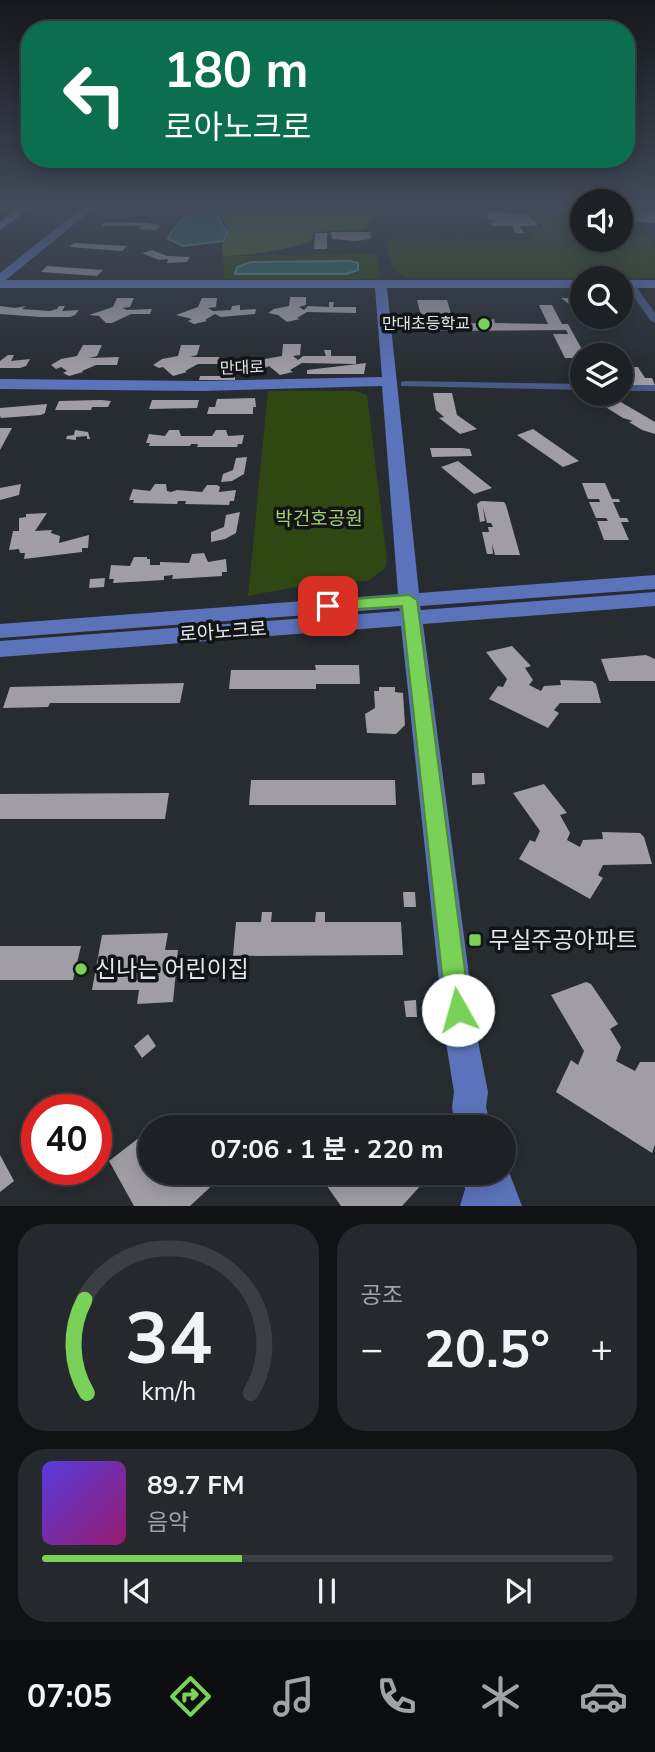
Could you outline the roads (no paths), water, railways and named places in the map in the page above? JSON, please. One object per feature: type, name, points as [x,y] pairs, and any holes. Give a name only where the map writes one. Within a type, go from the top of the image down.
[{"type":"street","points":[[0,281],[20,263]]},
{"type":"street","points":[[0,281],[570,284]]},
{"type":"street","points":[[633,284],[655,284]]},
{"type":"street","points":[[381,285],[397,383],[411,609],[461,1036],[471,1091],[471,1115]]},
{"type":"street","points":[[633,291],[651,310],[655,320]]},
{"type":"street","points":[[397,383],[570,387]]},
{"type":"street","name":"만대로","points":[[0,384],[202,386],[397,383]]},
{"type":"street","points":[[633,388],[655,388]]},
{"type":"street","name":"로아노크로","points":[[0,649],[655,582]]},
{"type":"street","name":"로아노크로","points":[[0,631],[655,599]]},
{"type":"street","points":[[471,1091],[482,1115]]},
{"type":"street","points":[[479,1206],[483,1185]]},
{"type":"street","points":[[496,1185],[502,1206]]},
{"type":"water","points":[[247,263],[358,263],[358,270],[346,274],[235,274],[237,267]]},
{"type":"place","name":"만대초등학교","points":[[484,324]]},
{"type":"place","name":"무실주공아파트","points":[[475,940]]},
{"type":"place","name":"신나는 어린이집","points":[[81,969]]},
{"type":"park label","name":"박건호공원","points":[[319,519]]}]
